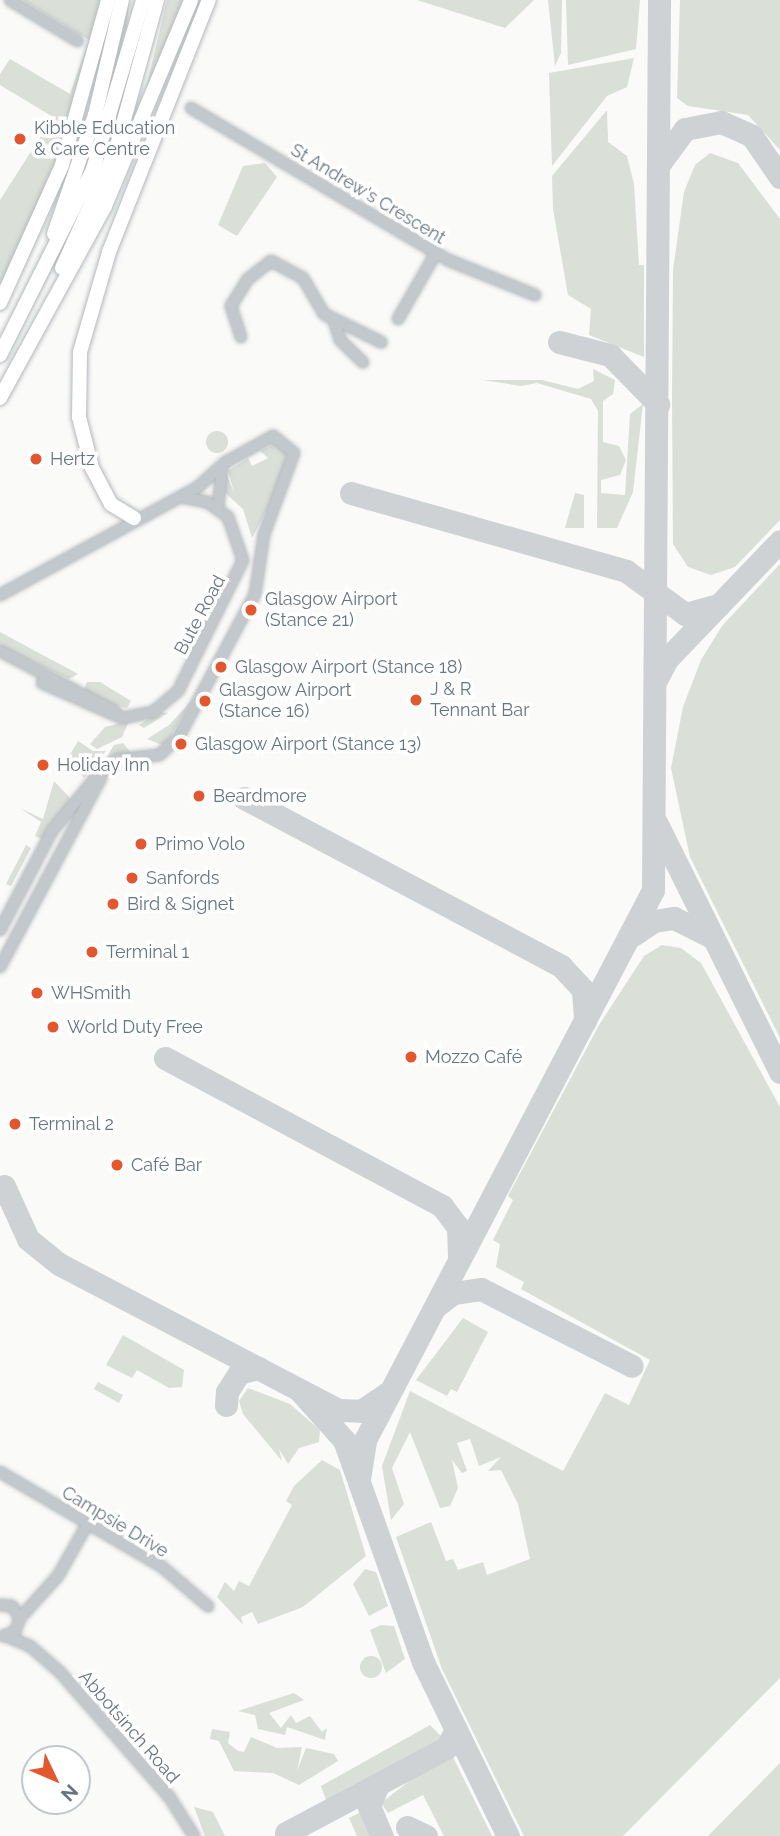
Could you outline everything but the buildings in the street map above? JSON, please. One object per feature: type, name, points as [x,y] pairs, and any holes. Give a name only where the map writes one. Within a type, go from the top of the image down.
[{"type":"highway","points":[[0,303],[62,166],[107,0]]},
{"type":"highway","points":[[1,353],[73,186],[122,0]]},
{"type":"highway","points":[[1,353],[93,169],[143,0]]},
{"type":"highway","points":[[0,392],[102,184],[157,0]]},
{"type":"highway","points":[[0,398],[105,206],[191,0]]},
{"type":"highway","points":[[134,518],[111,504],[92,468],[79,417],[80,352],[109,252],[209,0]]},
{"type":"street","points":[[10,0],[78,41]]},
{"type":"street","name":"St Andrew's Crescent","points":[[191,108],[436,253],[534,295]]},
{"type":"street","points":[[398,319],[436,253]]},
{"type":"street","points":[[241,337],[232,306],[266,262],[303,278],[318,307],[334,321],[381,342]]},
{"type":"street","points":[[334,321],[340,340],[363,362]]},
{"type":"street","points":[[0,595],[134,518],[177,498],[226,462],[273,436],[294,453],[293,467],[264,534],[255,594],[171,748],[112,763],[59,820],[0,930]]},
{"type":"street","points":[[177,498],[218,508],[216,484],[226,462]]},
{"type":"street","name":"Bute Road","points":[[172,693],[240,547],[232,523],[218,508]]},
{"type":"street","points":[[0,651],[113,712],[147,708],[172,693]]},
{"type":"street","points":[[42,683],[122,718],[153,712],[172,693]]},
{"type":"street","points":[[0,967],[112,763]]},
{"type":"street","name":"Campsie Drive","points":[[0,1472],[161,1566],[208,1606]]},
{"type":"street","points":[[3,1636],[20,1621],[58,1576],[88,1523]]},
{"type":"street","points":[[0,1605],[12,1606],[38,1598]]},
{"type":"street","name":"Abbotsinch Road","points":[[12,1606],[30,1646],[151,1775],[194,1836]]},
{"type":"street","name":"Abbotsinch Road","points":[[3,1636],[30,1646]]},
{"type":"shaded area","points":[[23,0],[103,0],[72,126],[0,293],[0,200],[53,117],[0,85],[0,74],[10,59],[70,94],[89,40]]},
{"type":"shaded area","points":[[129,0],[127,26],[102,115],[111,82]]},
{"type":"shaded area","points":[[167,0],[184,0],[134,126],[146,88]]},
{"type":"shaded area","points":[[417,0],[534,0],[505,28]]},
{"type":"shaded area","points":[[548,0],[562,0],[561,53],[555,66]]},
{"type":"shaded area","points":[[566,0],[640,0],[636,49],[568,65]]},
{"type":"shaded area","points":[[680,0],[780,0],[780,150],[748,115],[688,106],[677,98]]},
{"type":"shaded area","points":[[634,58],[627,87],[607,96],[552,166],[549,73]]},
{"type":"shaded area","points":[[607,110],[608,142],[627,156],[634,184],[639,265],[644,265],[644,357],[589,335],[591,309],[568,295],[553,209],[552,176]]},
{"type":"shaded area","points":[[710,153],[738,163],[780,219],[780,520],[735,567],[711,575],[688,567],[673,544],[672,398],[673,270],[684,192],[695,165]]},
{"type":"shaded area","points":[[265,163],[277,177],[237,236],[218,225],[243,166]]},
{"type":"shaded area","points":[[593,369],[615,380],[613,394],[603,401],[603,442],[619,446],[626,460],[620,475],[601,480],[601,493],[625,495],[630,414],[643,404],[633,492],[617,528],[597,528],[598,411],[591,399],[537,383],[521,386],[483,380],[542,380],[578,389],[594,381]]},
{"type":"shaded area","points":[[217,431],[225,434],[228,442],[225,450],[217,453],[209,450],[206,442],[209,434]]},
{"type":"shaded area","points":[[274,444],[286,451],[288,470],[252,538],[243,509],[224,492],[226,473],[234,492],[228,471],[248,458],[252,466],[268,458],[260,451]]},
{"type":"shaded area","points":[[575,493],[584,495],[584,528],[565,528]]},
{"type":"shaded area","points":[[780,564],[780,1038],[690,857],[671,768],[683,707],[701,660],[722,626]]},
{"type":"shaded area","points":[[0,632],[78,674],[69,679],[0,646]]},
{"type":"shaded area","points":[[87,682],[100,682],[131,701],[127,708],[104,703],[84,690]]},
{"type":"shaded area","points":[[192,700],[165,746],[147,739],[169,725]]},
{"type":"shaded area","points":[[160,712],[168,713],[144,728],[139,725]]},
{"type":"shaded area","points":[[129,721],[122,737],[97,749],[90,744],[105,727]]},
{"type":"shaded area","points":[[78,741],[93,751],[106,751],[84,778],[68,758]]},
{"type":"shaded area","points":[[123,743],[132,754],[105,760],[114,745]]},
{"type":"shaded area","points":[[54,781],[71,799],[44,840],[35,836],[41,822],[20,808],[43,819]]},
{"type":"shaded area","points":[[26,845],[31,848],[11,886],[6,884]]},
{"type":"shaded area","points":[[662,945],[681,948],[701,963],[780,1107],[780,1678],[623,1836],[524,1836],[442,1669],[396,1537],[431,1522],[446,1561],[453,1559],[458,1570],[483,1562],[487,1575],[530,1559],[518,1504],[501,1470],[488,1471],[501,1457],[479,1466],[470,1439],[457,1443],[467,1471],[462,1473],[452,1460],[458,1488],[450,1506],[440,1508],[410,1432],[392,1468],[404,1504],[391,1520],[382,1466],[410,1391],[563,1471],[605,1393],[629,1405],[650,1360],[521,1289],[524,1282],[496,1267],[500,1244],[493,1240],[513,1200],[508,1196],[599,1025],[644,956]]},
{"type":"shaded area","points":[[463,1318],[488,1332],[457,1392],[451,1389],[447,1396],[416,1380]]},
{"type":"shaded area","points":[[123,1335],[184,1370],[182,1387],[169,1388],[137,1370],[132,1378],[106,1365]]},
{"type":"shaded area","points":[[98,1382],[123,1395],[119,1403],[94,1389]]},
{"type":"shaded area","points":[[248,1388],[290,1404],[320,1430],[319,1442],[299,1448],[288,1464],[279,1449],[282,1461],[243,1414],[239,1401]]},
{"type":"shaded area","points":[[322,1460],[340,1470],[366,1556],[303,1607],[258,1624],[252,1612],[241,1617],[243,1625],[217,1597],[225,1582],[234,1591],[239,1581],[249,1586],[292,1505],[286,1501],[294,1486]]},
{"type":"shaded area","points":[[365,1569],[376,1572],[388,1606],[369,1616],[353,1584]]},
{"type":"shaded area","points":[[381,1625],[394,1626],[405,1659],[386,1673],[370,1630]]},
{"type":"shaded area","points":[[371,1656],[379,1659],[382,1667],[379,1675],[371,1678],[363,1675],[360,1667],[363,1659]]},
{"type":"shaded area","points":[[294,1693],[304,1700],[269,1713],[281,1728],[291,1715],[296,1723],[310,1716],[322,1732],[327,1728],[325,1740],[287,1727],[285,1735],[258,1729],[255,1715],[238,1711]]},
{"type":"shaded area","points":[[430,1725],[441,1736],[434,1745],[327,1803],[321,1786]]},
{"type":"shaded area","points":[[212,1729],[230,1732],[228,1743],[238,1751],[244,1752],[251,1737],[277,1748],[302,1747],[297,1771],[306,1748],[334,1754],[338,1761],[299,1785],[273,1773],[234,1771],[219,1741],[210,1739]]},
{"type":"shaded area","points":[[453,1757],[492,1836],[444,1836],[423,1795],[388,1813],[381,1803],[435,1761]]},
{"type":"shaded area","points":[[780,1763],[780,1836],[708,1836]]},
{"type":"shaded area","points":[[194,1807],[213,1812],[225,1836],[205,1836]]},
{"type":"shaded area","points":[[361,1812],[373,1836],[357,1836],[349,1818]]},
{"type":"taxiway","points":[[359,1479],[365,1440],[653,890],[659,0]]},
{"type":"taxiway","points":[[660,163],[685,129],[721,122],[752,136],[780,177]]},
{"type":"taxiway","points":[[559,342],[610,355],[658,404]]},
{"type":"taxiway","points":[[351,493],[626,571],[685,614],[719,605]]},
{"type":"taxiway","points":[[657,678],[667,659],[780,541]]},
{"type":"taxiway","points":[[244,798],[561,966],[583,990],[585,1021]]},
{"type":"taxiway","points":[[657,824],[780,1072]]},
{"type":"taxiway","points":[[633,935],[654,921],[674,918],[710,936]]},
{"type":"taxiway","points":[[165,1058],[442,1206],[458,1227],[459,1258]]},
{"type":"taxiway","points":[[4,1186],[28,1239],[59,1264],[338,1410],[361,1411],[388,1393]]},
{"type":"taxiway","points":[[436,1306],[453,1293],[481,1289],[632,1366]]},
{"type":"taxiway","points":[[226,1405],[227,1392],[239,1373],[258,1368]]},
{"type":"taxiway","points":[[300,1391],[344,1440],[423,1662],[508,1836]]},
{"type":"taxiway","points":[[286,1833],[446,1748],[456,1730]]},
{"type":"taxiway","points":[[377,1787],[369,1806],[382,1836]]},
{"type":"taxiway","points":[[407,1827],[426,1836]]},
{"type":"place","name":"Kibble Education & Care Centre","points":[[20,139]]},
{"type":"place","name":"Hertz","points":[[36,459]]},
{"type":"place","name":"Glasgow Airport (Stance 21)","points":[[251,610]]},
{"type":"place","name":"Glasgow Airport (Stance 18)","points":[[221,667]]},
{"type":"place","name":"J & R Tennant Bar","points":[[416,700]]},
{"type":"place","name":"Glasgow Airport (Stance 16)","points":[[205,701]]},
{"type":"place","name":"Glasgow Airport (Stance 13)","points":[[181,744]]},
{"type":"place","name":"Holiday Inn","points":[[43,765]]},
{"type":"place","name":"Beardmore","points":[[199,796]]},
{"type":"place","name":"Primo Volo","points":[[141,844]]},
{"type":"place","name":"Sanfords","points":[[132,878]]},
{"type":"place","name":"Bird & Signet","points":[[113,904]]},
{"type":"place","name":"Terminal 1","points":[[92,952]]},
{"type":"place","name":"WHSmith","points":[[37,993]]},
{"type":"place","name":"World Duty Free","points":[[53,1027]]},
{"type":"place","name":"Mozzo Café","points":[[411,1057]]},
{"type":"place","name":"Terminal 2","points":[[15,1124]]},
{"type":"place","name":"Café Bar","points":[[117,1165]]}]
